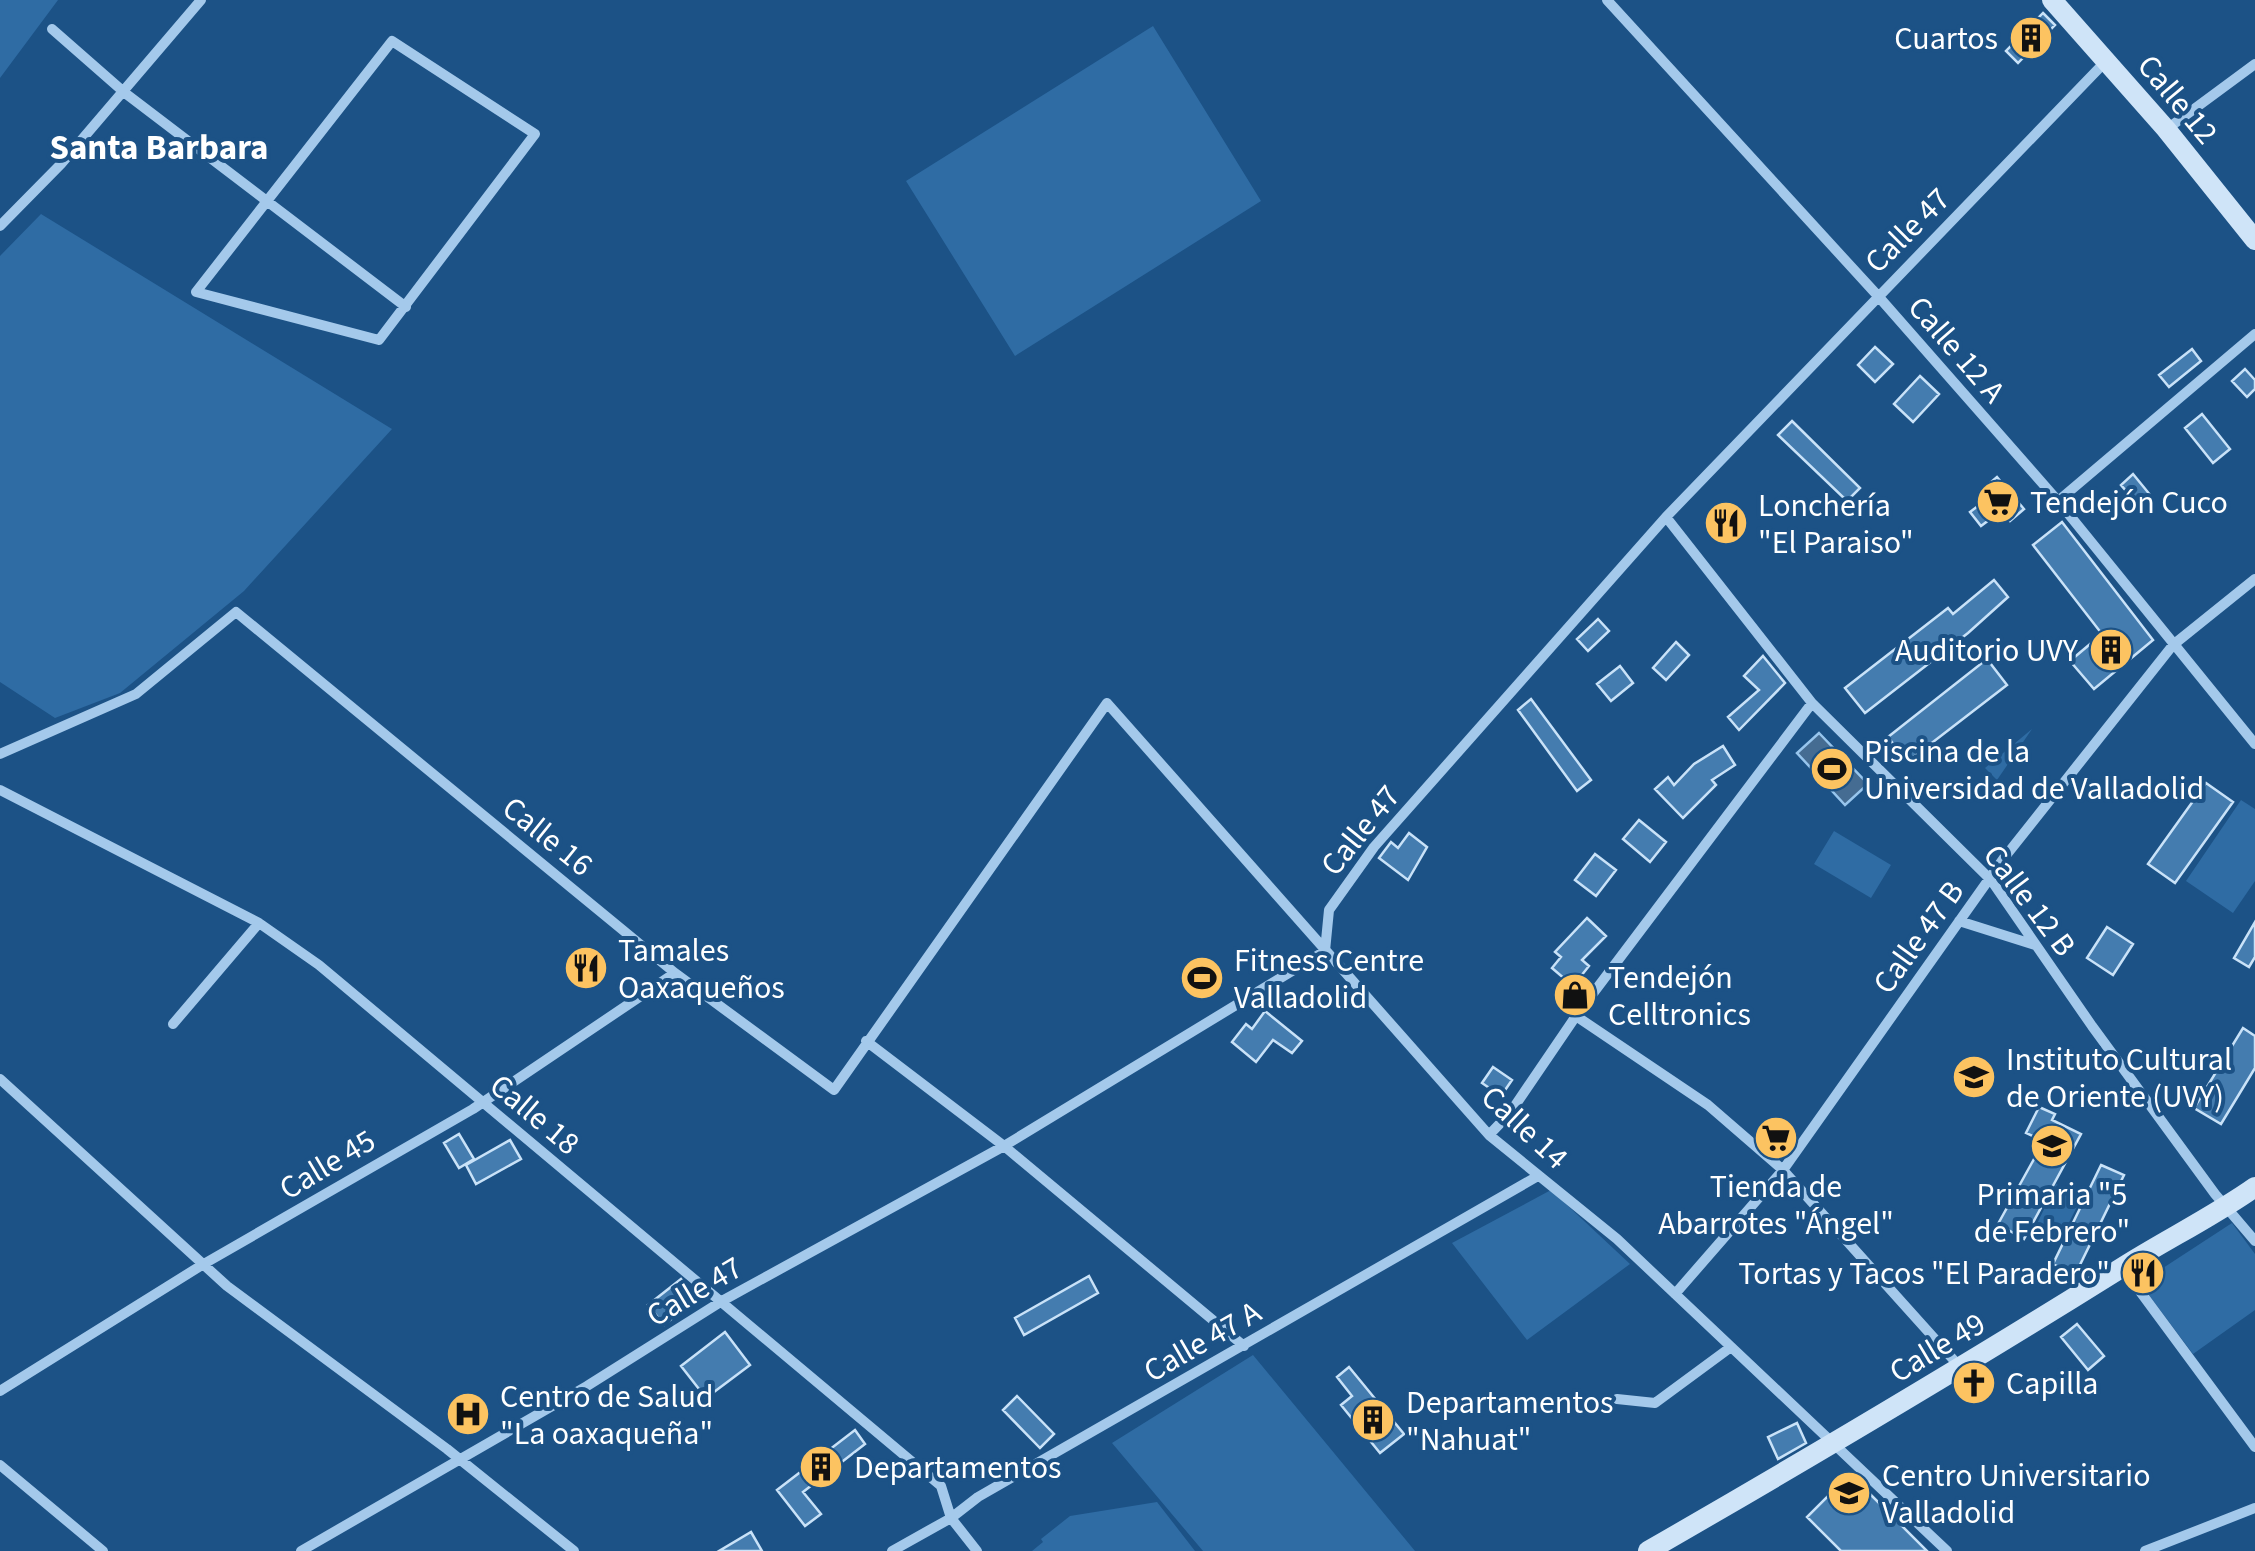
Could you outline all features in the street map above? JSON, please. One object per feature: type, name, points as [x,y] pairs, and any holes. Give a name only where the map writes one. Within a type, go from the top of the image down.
[{"type":"street","points":[[0,226],[125,93],[201,0]]},
{"type":"street","name":"Calle 12 A","points":[[1607,0],[1878,296],[2058,501],[2255,744]]},
{"type":"street","name":"Calle 12","points":[[2052,0],[2166,129],[2255,240]]},
{"type":"street","points":[[52,28],[125,93],[406,306]]},
{"type":"street","points":[[392,41],[535,134],[379,340],[196,292],[266,201],[392,41]]},
{"type":"street","name":"Calle 47","points":[[301,1551],[722,1301],[1004,1146],[1325,951],[1329,910],[1374,847],[1666,517],[2106,60]]},
{"type":"street","points":[[2166,129],[2255,64]]},
{"type":"street","points":[[2058,501],[2255,334]]},
{"type":"street","name":"Calle 12 B","points":[[1666,517],[1812,703],[1990,880],[2226,1208],[2255,1241]]},
{"type":"street","name":"Calle 47 B","points":[[1675,1294],[1782,1170],[2004,858],[2173,645],[2255,579]]},
{"type":"street","name":"Calle 16","points":[[0,754],[136,694],[236,612],[675,973],[834,1090],[866,1041]]},
{"type":"street","name":"Calle 14","points":[[866,1041],[1107,703],[1489,1135],[1617,1240],[1947,1551]]},
{"type":"street","points":[[1489,1135],[1510,1113],[1576,1016],[1812,703]]},
{"type":"street","name":"Calle 18","points":[[0,790],[259,924],[319,965],[941,1486],[951,1518],[977,1551]]},
{"type":"street","points":[[1311,935],[1329,910]]},
{"type":"street","points":[[1959,922],[2036,945]]},
{"type":"street","points":[[173,1024],[259,924]]},
{"type":"street","name":"Calle 45","points":[[0,1391],[202,1265],[483,1103],[675,973]]},
{"type":"street","points":[[1576,1016],[1708,1105],[1782,1170],[1961,1368]]},
{"type":"street","points":[[866,1041],[1004,1146],[1244,1346]]},
{"type":"street","points":[[0,1080],[202,1265],[574,1551]]},
{"type":"street","name":"Calle 47 A","points":[[892,1551],[951,1518],[978,1497],[1538,1176]]},
{"type":"street","name":"Calle 49","points":[[1648,1551],[1961,1368],[2255,1187]]},
{"type":"street","points":[[2122,1267],[2255,1447]]},
{"type":"street","points":[[1617,1400],[1655,1403],[1730,1346]]},
{"type":"street","points":[[0,1465],[103,1551]]},
{"type":"street","points":[[2145,1551],[2255,1508]]},
{"type":"shaded area","points":[[0,0],[58,0],[0,78]]},
{"type":"shaded area","points":[[1153,26],[1261,201],[1015,356],[906,181]]},
{"type":"shaded area","points":[[41,214],[392,429],[244,591],[120,693],[55,718],[0,682],[0,256]]},
{"type":"shaded area","points":[[2032,729],[1997,780],[1985,768]]},
{"type":"shaded area","name":"Piscina de la Universidad de Valladolid","points":[[1819,733],[1868,784],[1845,805],[1797,753]]},
{"type":"shaded area","points":[[2241,800],[2255,809],[2255,881],[2233,913],[2186,881]]},
{"type":"shaded area","points":[[1834,831],[1891,865],[1871,898],[1814,864]]},
{"type":"shaded area","points":[[2056,1184],[2082,1197],[2059,1242],[2034,1230]]},
{"type":"shaded area","points":[[1551,1190],[1630,1264],[1527,1340],[1452,1243]]},
{"type":"shaded area","points":[[2232,1223],[2255,1254],[2255,1310],[2193,1354],[2140,1283]]},
{"type":"shaded area","points":[[1253,1355],[1415,1551],[1203,1551],[1112,1443]]},
{"type":"shaded area","points":[[1157,1502],[1195,1551],[1032,1551],[1070,1516]]},
{"type":"building","name":"Cuartos","points":[[2043,13],[2055,25],[2018,63],[2006,51]]},
{"type":"building","points":[[1875,347],[1893,364],[1875,382],[1858,365]]},
{"type":"building","points":[[2192,349],[2201,361],[2169,387],[2159,375]]},
{"type":"building","points":[[2245,369],[2255,380],[2255,389],[2247,397],[2232,381]]},
{"type":"building","points":[[1920,376],[1939,394],[1913,422],[1894,404]]},
{"type":"building","points":[[2202,414],[2230,449],[2213,463],[2185,428]]},
{"type":"building","points":[[1792,421],[1860,488],[1847,501],[1778,435]]},
{"type":"building","points":[[2133,474],[2151,496],[2139,506],[2121,485]]},
{"type":"building","points":[[1997,477],[2024,509],[2010,521],[2001,511],[1981,526],[1970,512],[1990,497],[1983,489]]},
{"type":"building","points":[[2062,522],[2153,640],[2094,689],[2070,661],[2102,634],[2033,545]]},
{"type":"building","points":[[1994,580],[2008,597],[1865,713],[1845,688],[1948,608],[1953,614]]},
{"type":"building","points":[[1598,619],[1609,631],[1588,651],[1577,639]]},
{"type":"building","points":[[1676,642],[1689,655],[1666,680],[1653,668]]},
{"type":"building","points":[[1763,656],[1785,683],[1739,730],[1728,717],[1759,690],[1744,676]]},
{"type":"building","points":[[1987,659],[2007,685],[1907,762],[1888,737]]},
{"type":"building","points":[[1620,666],[1633,683],[1611,701],[1597,684]]},
{"type":"building","points":[[1531,699],[1591,780],[1577,791],[1518,710]]},
{"type":"building","points":[[1723,746],[1735,765],[1712,780],[1716,785],[1683,818],[1655,789],[1668,777],[1674,785],[1694,764]]},
{"type":"building","points":[[2206,783],[2233,802],[2175,883],[2148,864]]},
{"type":"building","points":[[1639,820],[1666,842],[1650,862],[1623,839]]},
{"type":"building","points":[[1409,833],[1427,847],[1408,880],[1379,858],[1391,842],[1398,848]]},
{"type":"building","points":[[1595,854],[1616,870],[1596,896],[1575,880]]},
{"type":"building","points":[[1587,918],[1606,936],[1582,960],[1589,966],[1573,986],[1552,968],[1561,957],[1555,952]]},
{"type":"building","points":[[2255,922],[2255,957],[2249,967],[2234,958]]},
{"type":"building","points":[[2107,927],[2133,944],[2113,975],[2087,958]]},
{"type":"building","points":[[1265,1011],[1302,1041],[1292,1053],[1273,1040],[1256,1062],[1232,1042],[1246,1024],[1252,1029]]},
{"type":"building","points":[[2243,1028],[2255,1036],[2255,1068],[2221,1124],[2194,1108]]},
{"type":"building","points":[[1493,1067],[1512,1080],[1501,1096],[1482,1083]]},
{"type":"building","points":[[2039,1107],[2055,1114],[2052,1120],[2081,1134],[2024,1239],[1998,1224],[2044,1141],[2026,1133]]},
{"type":"building","points":[[459,1134],[474,1159],[459,1168],[444,1143]]},
{"type":"building","points":[[510,1140],[521,1159],[476,1184],[466,1165]]},
{"type":"building","points":[[2101,1165],[2124,1175],[2075,1275],[2053,1264]]},
{"type":"building","points":[[1089,1276],[1098,1293],[1024,1335],[1015,1318]]},
{"type":"building","points":[[681,1279],[697,1298],[664,1325],[648,1305]]},
{"type":"building","points":[[2077,1324],[2104,1356],[2088,1370],[2061,1337]]},
{"type":"building","points":[[725,1332],[750,1365],[706,1398],[681,1366]]},
{"type":"building","name":"Departamentos \"Nahuat\"","points":[[1349,1367],[1404,1434],[1380,1453],[1341,1405],[1352,1396],[1337,1377]]},
{"type":"building","name":"Departamentos","points":[[1017,1396],[1054,1434],[1040,1448],[1003,1410]]},
{"type":"building","points":[[1797,1423],[1806,1443],[1778,1459],[1768,1437]]},
{"type":"building","name":"Departamentos","points":[[855,1430],[865,1444],[803,1492],[821,1514],[805,1526],[777,1490]]},
{"type":"building","name":"Centro Universitario Valladolid","points":[[1850,1474],[1927,1551],[1841,1551],[1807,1517]]},
{"type":"building","points":[[751,1532],[762,1551],[719,1551]]},
{"type":"place","name":"Cuartos","points":[[2031,38]]},
{"type":"place","name":"Tendejón Cuco","points":[[1998,502]]},
{"type":"place","name":"Lonchería \"El Paraiso\"","points":[[1726,523]]},
{"type":"place","name":"Auditorio UVY","points":[[2111,650]]},
{"type":"place","name":"Piscina de la Universidad de Valladolid","points":[[1832,769]]},
{"type":"place","name":"Tamales Oaxaqueños","points":[[586,968]]},
{"type":"place","name":"Fitness Centre Valladolid","points":[[1202,978]]},
{"type":"place","name":"Tendejón Celltronics","points":[[1575,995]]},
{"type":"place","name":"Instituto Cultural de Oriente (UVY)","points":[[1974,1077]]},
{"type":"place","name":"Tienda de Abarrotes \"Ángel\"","points":[[1776,1138]]},
{"type":"place","name":"Primaria \"5 de Febrero\"","points":[[2052,1146]]},
{"type":"place","name":"Tortas y Tacos \"El Paradero\"","points":[[2143,1273]]},
{"type":"place","name":"Capilla","points":[[1974,1383]]},
{"type":"place","name":"Centro de Salud \"La oaxaqueña\"","points":[[468,1414]]},
{"type":"place","name":"Departamentos \"Nahuat\"","points":[[1373,1420]]},
{"type":"place","name":"Departamentos","points":[[821,1467]]},
{"type":"place","name":"Centro Universitario Valladolid","points":[[1849,1493]]},
{"type":"district","name":"Santa Barbara","points":[[159,147]]}]
